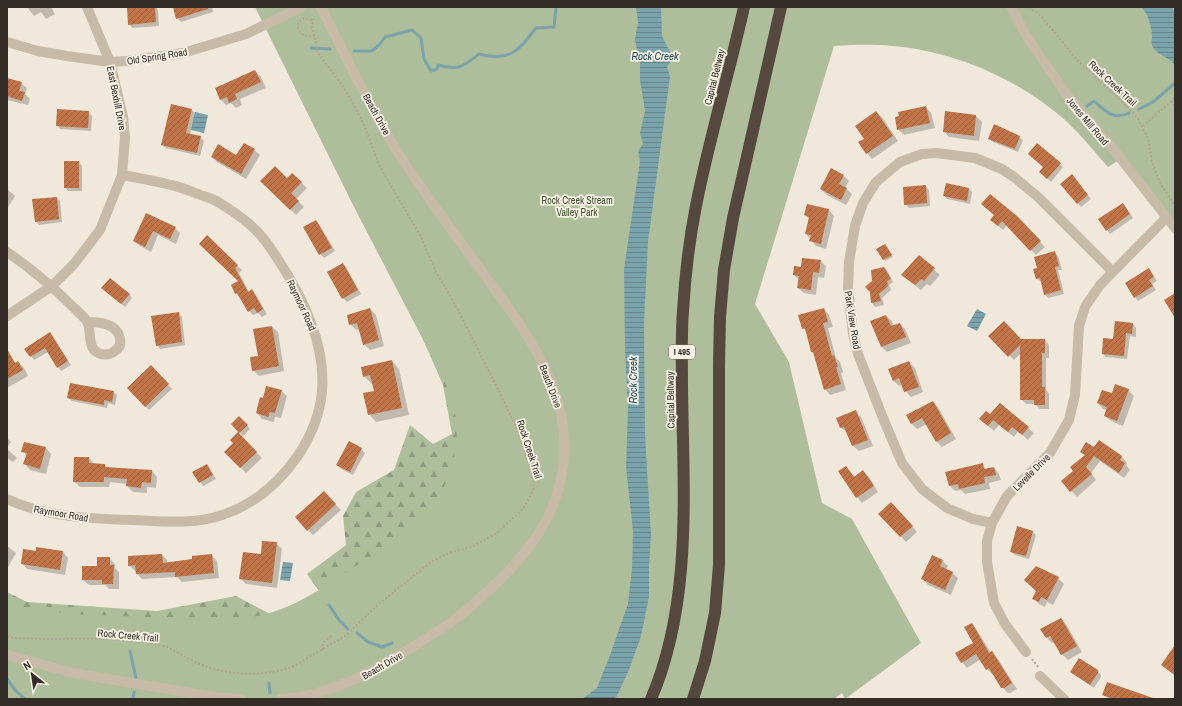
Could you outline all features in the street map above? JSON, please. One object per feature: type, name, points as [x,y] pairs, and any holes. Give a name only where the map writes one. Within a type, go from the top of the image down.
[{"type":"highway","name":"Capital Beltway","points":[[651,699],[657,686],[668,650],[677,604],[682,562],[683,313],[687,259],[696,206],[710,140],[744,7]]},
{"type":"highway","points":[[693,699],[705,661],[715,613],[719,565],[719,365],[720,317],[724,270],[732,218],[782,7]]},
{"type":"street","name":"East Bexhill Drive","points":[[7,316],[52,286],[74,264],[100,230],[122,175],[124,138],[123,117],[110,62],[87,7]]},
{"type":"street","name":"Old Spring Road","points":[[7,42],[38,51],[110,62],[127,62],[183,53],[246,34],[301,7]]},
{"type":"street","name":"Jones Mill Road","points":[[1011,7],[1025,34],[1066,94],[1118,155],[1175,228]]},
{"type":"street","name":"Beach Drive","points":[[280,699],[294,698],[342,686],[360,678],[462,615],[503,577],[524,552],[540,529],[553,505],[561,482],[564,461],[565,436],[560,407],[550,380],[538,355],[510,309],[405,164],[319,10]]},
{"type":"street","name":"Park View Road","points":[[992,523],[973,519],[947,508],[922,489],[902,462],[883,418],[858,354],[853,334],[848,289],[849,262],[855,226],[863,203],[876,182],[900,162],[922,154],[937,152],[974,158],[1002,169],[1014,176],[1038,197],[1113,272]]},
{"type":"street","name":"Raymoor Road","points":[[7,499],[25,506],[62,515],[94,519],[191,522],[221,516],[248,505],[276,483],[290,467],[308,441],[319,409],[322,391],[321,360],[315,331],[286,272],[263,237],[238,215],[216,200],[173,185],[122,175]]},
{"type":"street","name":"Levelle Drive","points":[[1026,652],[1005,624],[994,603],[987,562],[987,540],[992,523],[1007,496],[1050,453],[1070,420],[1075,395],[1079,326],[1085,307],[1100,285],[1167,217]]},
{"type":"street","points":[[7,252],[52,286],[88,322]]},
{"type":"street","points":[[7,655],[74,673],[214,697],[242,699]]},
{"type":"street","points":[[1040,676],[1064,699]]},
{"type":"path","name":"Rock Creek Trail","points":[[1029,7],[1041,16],[1079,62],[1132,111],[1143,126],[1148,138],[1154,169],[1162,186],[1175,206]]},
{"type":"path","points":[[315,38],[303,35],[297,28],[298,23],[304,18],[312,20],[319,10]]},
{"type":"path","name":"Rock Creek Trail","points":[[7,637],[127,641],[156,644],[176,651],[191,661],[232,673],[268,673],[285,669],[294,666],[345,636],[380,603],[431,562],[451,552],[472,547],[498,532],[523,509],[532,495],[534,487],[532,474],[516,427],[458,310],[435,270],[421,237],[380,167],[364,125],[354,104],[318,53],[315,45],[312,20]]},
{"type":"path","points":[[1143,126],[1175,98]]},
{"type":"path","points":[[1171,101],[1175,106]]},
{"type":"path","points":[[322,650],[323,643],[331,636]]},
{"type":"path","points":[[1026,652],[1037,665],[1040,676]]},
{"type":"green space","name":"Rock Creek Stream Valley Park","points":[[255,7],[1175,7],[1175,235],[1119,160],[1108,167],[1065,120],[1047,105],[1006,80],[962,61],[916,49],[877,45],[834,46],[755,304],[789,362],[822,503],[852,519],[921,643],[845,699],[842,693],[834,699],[7,699],[7,603],[25,608],[71,614],[221,620],[266,614],[302,600],[406,533],[421,520],[431,508],[446,482],[455,453],[457,438],[453,405],[445,382],[354,207]]},
{"type":"green space","points":[[398,282],[549,464],[319,591],[307,574],[346,545],[343,516],[356,492],[394,470],[410,425],[433,444],[452,434],[443,385]]},
{"type":"green space","points":[[7,592],[27,602],[157,611],[236,596],[276,617],[7,637]]},
{"type":"water","name":"Rock Creek","points":[[636,7],[661,7],[662,36],[673,58],[667,67],[670,76],[648,242],[644,323],[645,434],[651,535],[649,597],[641,636],[629,670],[617,696],[614,699],[582,699],[597,688],[609,658],[628,604],[632,568],[633,531],[626,467],[628,408],[625,350],[624,269],[640,161],[638,151],[643,144],[640,133],[645,111],[640,80],[640,63],[635,40],[638,22]]},
{"type":"water","points":[[1141,7],[1172,7],[1175,16],[1175,65],[1153,48],[1152,32],[1149,20]]},
{"type":"water","points":[[195,112],[208,115],[204,133],[191,130]]},
{"type":"water","points":[[977,309],[986,314],[977,331],[967,326]]},
{"type":"water","points":[[283,562],[293,563],[290,581],[280,580]]},
{"type":"building","points":[[127,7],[155,7],[156,22],[128,25]]},
{"type":"building","points":[[173,7],[207,7],[208,9],[176,19]]},
{"type":"building","points":[[255,70],[261,82],[235,94],[237,99],[229,103],[227,97],[220,100],[215,88]]},
{"type":"building","points":[[7,78],[22,82],[19,91],[25,92],[22,101],[7,96]]},
{"type":"building","points":[[171,104],[192,109],[186,133],[201,136],[197,153],[161,145]]},
{"type":"building","points":[[926,106],[930,123],[897,130],[895,117],[899,116],[898,112]]},
{"type":"building","points":[[57,109],[89,111],[88,128],[56,126]]},
{"type":"building","points":[[876,111],[893,136],[866,154],[858,142],[864,139],[855,126]]},
{"type":"building","points":[[945,111],[976,115],[974,136],[943,132]]},
{"type":"building","points":[[994,124],[1020,136],[1015,149],[988,139]]},
{"type":"building","points":[[244,143],[255,149],[241,174],[211,157],[218,144],[236,155]]},
{"type":"building","points":[[1037,143],[1061,163],[1047,179],[1039,172],[1043,167],[1028,154]]},
{"type":"building","points":[[64,161],[79,161],[79,188],[64,188]]},
{"type":"building","points":[[275,166],[287,178],[292,173],[302,182],[291,193],[299,201],[290,210],[260,181]]},
{"type":"building","points":[[831,168],[844,175],[839,184],[847,188],[841,200],[820,189]]},
{"type":"building","points":[[1072,174],[1088,195],[1077,204],[1060,184]]},
{"type":"building","points":[[946,183],[969,188],[967,201],[943,196]]},
{"type":"building","points":[[926,185],[927,203],[904,205],[903,187]]},
{"type":"building","points":[[990,194],[1017,216],[1041,241],[1030,251],[1002,221],[998,226],[990,220],[994,215],[981,204]]},
{"type":"building","points":[[57,197],[59,219],[35,222],[32,199]]},
{"type":"building","points":[[1123,203],[1130,214],[1106,231],[1098,219]]},
{"type":"building","points":[[807,204],[829,209],[821,244],[809,241],[811,235],[805,234],[809,217],[804,215]]},
{"type":"building","points":[[146,213],[176,227],[170,239],[153,231],[145,247],[133,241]]},
{"type":"building","points":[[316,220],[332,248],[319,255],[303,227]]},
{"type":"building","points":[[207,235],[238,265],[235,268],[248,292],[252,289],[263,309],[257,313],[254,308],[248,312],[237,293],[235,294],[231,285],[238,281],[199,244]]},
{"type":"building","points":[[885,244],[892,255],[883,260],[876,249]]},
{"type":"building","points":[[1055,251],[1059,266],[1055,267],[1061,290],[1044,295],[1040,278],[1036,279],[1033,269],[1037,268],[1034,257]]},
{"type":"building","points":[[919,255],[935,268],[924,281],[921,279],[915,285],[901,275]]},
{"type":"building","points":[[802,258],[821,260],[819,273],[813,272],[811,290],[797,288],[799,276],[793,275],[794,266],[801,267]]},
{"type":"building","points":[[343,263],[358,290],[342,299],[327,272]]},
{"type":"building","points":[[884,267],[891,279],[887,281],[888,286],[879,294],[881,301],[871,303],[870,292],[865,287],[872,281],[871,270]]},
{"type":"building","points":[[1149,268],[1154,277],[1149,280],[1153,286],[1134,298],[1125,283]]},
{"type":"building","points":[[110,278],[130,294],[121,304],[101,288]]},
{"type":"building","points":[[1175,293],[1175,318],[1164,300]]},
{"type":"building","points":[[370,308],[379,340],[363,345],[357,323],[349,325],[347,315]]},
{"type":"building","points":[[824,308],[828,322],[823,323],[832,356],[834,355],[838,367],[836,367],[841,384],[824,390],[813,352],[811,352],[805,328],[802,329],[798,315]]},
{"type":"building","points":[[179,312],[182,342],[156,346],[151,316]]},
{"type":"building","points":[[886,315],[891,326],[900,323],[906,337],[881,347],[870,321]]},
{"type":"building","points":[[1004,321],[1021,339],[1045,339],[1045,353],[1042,353],[1042,387],[1045,387],[1045,405],[1034,405],[1034,400],[1020,400],[1020,345],[1008,357],[988,336]]},
{"type":"building","points":[[1115,321],[1133,323],[1132,334],[1126,333],[1124,356],[1102,354],[1103,338],[1113,339]]},
{"type":"building","points":[[272,326],[279,366],[252,371],[250,357],[258,356],[253,329]]},
{"type":"building","points":[[50,332],[68,361],[57,368],[45,348],[30,357],[24,349]]},
{"type":"building","points":[[7,349],[15,363],[18,361],[23,370],[7,379]]},
{"type":"building","points":[[392,360],[402,408],[368,415],[363,393],[374,391],[370,375],[363,377],[361,367]]},
{"type":"building","points":[[909,361],[919,387],[904,392],[899,378],[893,381],[888,369]]},
{"type":"building","points":[[151,365],[169,384],[145,407],[127,388]]},
{"type":"building","points":[[70,383],[114,391],[112,402],[104,400],[104,405],[67,398]]},
{"type":"building","points":[[1115,384],[1129,389],[1117,421],[1104,416],[1107,407],[1097,403],[1102,390],[1112,393]]},
{"type":"building","points":[[266,386],[282,390],[275,413],[270,412],[268,417],[256,413],[260,397],[263,398]]},
{"type":"building","points":[[933,401],[951,433],[936,442],[922,418],[911,424],[906,415]]},
{"type":"building","points":[[1000,403],[1029,427],[1022,435],[1012,427],[1008,432],[993,420],[988,426],[979,419],[986,411],[990,414]]},
{"type":"building","points":[[856,410],[868,440],[852,446],[844,427],[840,428],[836,418]]},
{"type":"building","points":[[239,416],[248,425],[239,433],[231,424]]},
{"type":"building","points":[[238,432],[257,452],[240,468],[224,452],[233,443],[230,440]]},
{"type":"building","points":[[1099,440],[1122,456],[1120,460],[1125,463],[1119,473],[1094,456],[1086,467],[1092,474],[1070,492],[1061,481],[1073,471],[1070,467],[1085,455],[1080,452],[1086,442],[1094,447]]},
{"type":"building","points":[[349,441],[362,448],[350,472],[336,465]]},
{"type":"building","points":[[24,442],[46,447],[40,469],[23,464],[27,453],[21,452]]},
{"type":"building","points":[[74,457],[89,457],[89,463],[105,464],[105,467],[152,470],[151,483],[142,482],[141,488],[126,486],[127,479],[104,477],[104,482],[73,482]]},
{"type":"building","points":[[983,463],[984,469],[994,467],[996,475],[984,477],[985,483],[959,489],[958,484],[949,486],[945,472]]},
{"type":"building","points":[[207,464],[213,475],[199,483],[192,472]]},
{"type":"building","points":[[846,466],[854,477],[863,470],[874,486],[856,498],[838,471]]},
{"type":"building","points":[[324,491],[336,504],[307,531],[295,517]]},
{"type":"building","points":[[891,502],[913,526],[900,537],[878,514]]},
{"type":"building","points":[[1017,526],[1033,531],[1026,556],[1010,552]]},
{"type":"building","points":[[262,541],[277,542],[272,583],[239,579],[243,552],[261,554]]},
{"type":"building","points":[[36,547],[63,551],[60,570],[21,564],[23,549],[36,551]]},
{"type":"building","points":[[162,554],[163,563],[192,559],[192,556],[212,554],[214,573],[175,577],[175,572],[136,574],[135,565],[128,566],[128,556]]},
{"type":"building","points":[[932,555],[943,560],[940,566],[953,572],[945,590],[921,579]]},
{"type":"building","points":[[97,557],[110,557],[110,565],[114,565],[113,584],[102,584],[102,580],[82,580],[82,566],[97,566]]},
{"type":"building","points":[[1036,566],[1059,577],[1047,600],[1041,597],[1039,602],[1032,599],[1036,591],[1024,580]]},
{"type":"building","points":[[1061,618],[1077,646],[1061,655],[1050,636],[1046,638],[1040,629]]},
{"type":"building","points":[[972,623],[989,653],[992,651],[1012,683],[1004,688],[1001,688],[989,668],[986,670],[976,654],[961,663],[955,653],[973,643],[964,627]]},
{"type":"building","points":[[1175,645],[1175,675],[1161,665]]},
{"type":"building","points":[[1079,658],[1098,670],[1098,673],[1090,685],[1070,672]]},
{"type":"building","points":[[1107,682],[1153,699],[1114,699],[1102,695]]},
{"type":"waterway","points":[[354,51],[372,51],[385,37],[412,30],[421,38],[424,59],[431,71],[437,69],[438,65],[451,68],[456,67],[469,62],[479,54],[498,57],[512,53],[524,43],[536,28],[554,27],[556,7]]},
{"type":"waterway","points":[[311,48],[330,49]]},
{"type":"waterway","points":[[1139,109],[1153,102],[1175,83]]},
{"type":"waterway","points":[[1087,106],[1094,101],[1106,111],[1114,115],[1119,116],[1129,113]]},
{"type":"waterway","points":[[329,605],[339,620],[348,629]]},
{"type":"waterway","points":[[357,633],[368,642],[382,647],[392,643]]},
{"type":"waterway","points":[[130,651],[136,678]]},
{"type":"waterway","points":[[7,679],[16,691],[25,699]]},
{"type":"waterway","points":[[269,683],[270,693]]},
{"type":"waterway","points":[[133,699],[134,692]]}]
